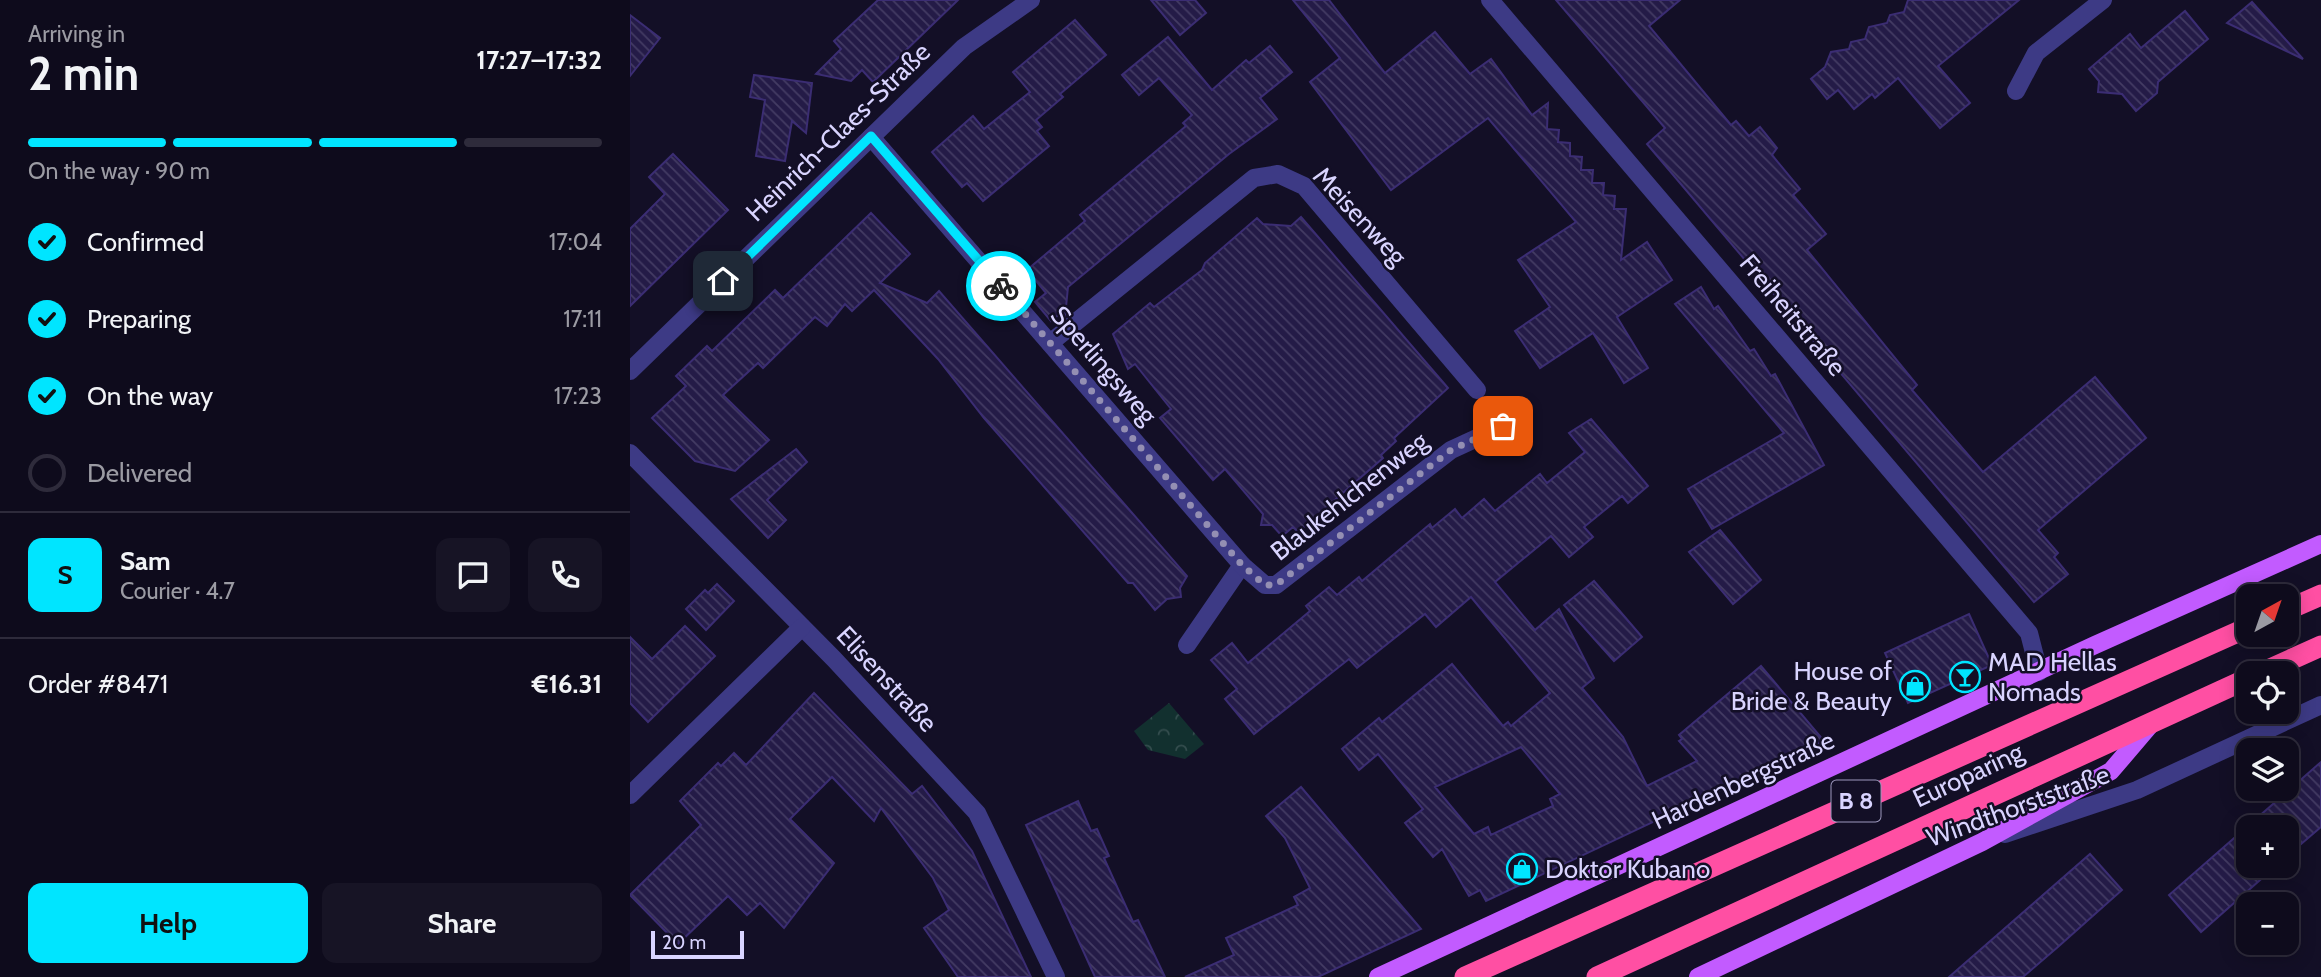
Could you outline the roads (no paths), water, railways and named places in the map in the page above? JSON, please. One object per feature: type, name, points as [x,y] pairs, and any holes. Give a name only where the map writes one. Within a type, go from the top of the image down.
[{"type":"highway","points":[[2300,604],[2321,595]]},
{"type":"highway","name":"Europaring","points":[[1465,977],[2236,633]]},
{"type":"highway","points":[[2288,661],[2321,646]]},
{"type":"highway","name":"Europaring","points":[[1597,977],[2236,684]]},
{"type":"main road","name":"Hardenbergstraße","points":[[1378,977],[2321,544]]},
{"type":"main road","points":[[1982,842],[2111,771],[2155,719]]},
{"type":"main road","name":"Windthorststraße","points":[[1698,977],[1982,842]]},
{"type":"street","name":"Heinrich-Claes-Straße","points":[[630,371],[964,47],[1031,0]]},
{"type":"street","name":"Freiheitstraße","points":[[1490,0],[2029,633],[2039,672]]},
{"type":"street","points":[[2015,91],[2036,54],[2102,0]]},
{"type":"street","name":"Sperlingsweg","points":[[871,136],[1242,565],[1265,585]]},
{"type":"street","name":"Meisenweg","points":[[1050,343],[1254,178],[1278,174],[1304,186],[1477,390]]},
{"type":"street","name":"Blaukehlchenweg","points":[[1265,585],[1276,585],[1451,450],[1503,426]]},
{"type":"street","name":"Elisenstraße","points":[[630,453],[802,627],[976,813],[1056,977]]},
{"type":"street","points":[[1188,645],[1242,565]]},
{"type":"street","points":[[630,795],[802,627]]},
{"type":"street","name":"Windthorststraße","points":[[1982,842],[2137,790],[2321,705]]},
{"type":"place","name":"MAD Hellas Nomads","points":[[1965,677]]},
{"type":"place","name":"House of Bride & Beauty","points":[[1915,686]]},
{"type":"place","name":"Doktor Kubano","points":[[1522,869]]}]
